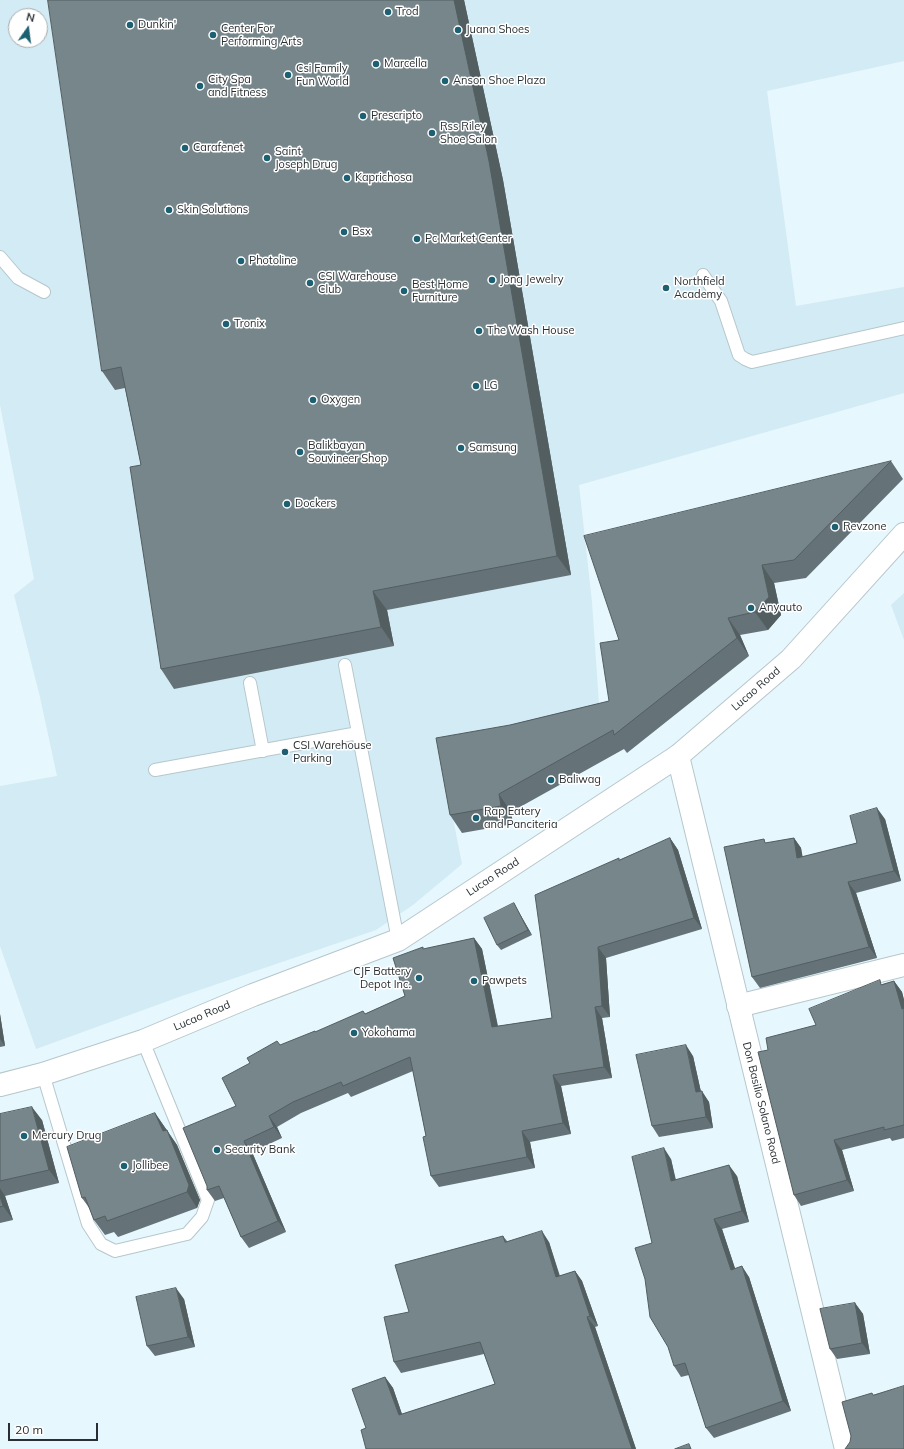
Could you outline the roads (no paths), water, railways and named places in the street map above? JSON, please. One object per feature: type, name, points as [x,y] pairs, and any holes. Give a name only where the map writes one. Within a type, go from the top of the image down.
[{"type":"main road","name":"Lucao Road","points":[[0,1085],[43,1074],[143,1041],[253,994],[398,940],[678,756],[791,659],[904,534]]},
{"type":"main road","name":"Don Basilio Solano Road","points":[[678,756],[846,1449]]},
{"type":"main road","points":[[738,1006],[904,965]]},
{"type":"lane","points":[[0,257],[18,278],[44,292]]},
{"type":"lane","points":[[703,275],[721,301],[739,355],[752,362],[904,328]]},
{"type":"lane","points":[[345,665],[398,940]]},
{"type":"lane","points":[[250,683],[263,751]]},
{"type":"lane","points":[[155,770],[358,732]]},
{"type":"lane","points":[[43,1074],[88,1224],[101,1244],[115,1251],[187,1234],[202,1217],[208,1200],[143,1041]]},
{"type":"place","name":"Trod","points":[[388,12]]},
{"type":"place","name":"Dunkin'","points":[[130,25]]},
{"type":"place","name":"Juana Shoes","points":[[458,30]]},
{"type":"place","name":"Center For Performing Arts","points":[[213,35]]},
{"type":"place","name":"Marcella","points":[[376,64]]},
{"type":"place","name":"Csi Family Fun World","points":[[288,75]]},
{"type":"place","name":"Anson Shoe Plaza","points":[[445,81]]},
{"type":"place","name":"City Spa and Fitness","points":[[200,86]]},
{"type":"place","name":"Prescripto","points":[[363,116]]},
{"type":"place","name":"Rss Riley Shoe Salon","points":[[432,133]]},
{"type":"place","name":"Carafenet","points":[[185,148]]},
{"type":"place","name":"Saint Joseph Drug","points":[[267,158]]},
{"type":"place","name":"Kaprichosa","points":[[347,178]]},
{"type":"place","name":"Skin Solutions","points":[[169,210]]},
{"type":"place","name":"Bsx","points":[[344,232]]},
{"type":"place","name":"Pc Market Center","points":[[417,239]]},
{"type":"place","name":"Photoline","points":[[241,261]]},
{"type":"place","name":"Jong Jewelry","points":[[492,280]]},
{"type":"place","name":"CSI Warehouse Club","points":[[310,283]]},
{"type":"place","name":"Northfield Academy","points":[[666,288]]},
{"type":"place","name":"Best Home Furniture","points":[[404,291]]},
{"type":"place","name":"Tronix","points":[[226,324]]},
{"type":"place","name":"The Wash House","points":[[479,331]]},
{"type":"place","name":"LG","points":[[476,386]]},
{"type":"place","name":"Oxygen","points":[[313,400]]},
{"type":"place","name":"Samsung","points":[[461,448]]},
{"type":"place","name":"Balikbayan Souvineer Shop","points":[[300,452]]},
{"type":"place","name":"Dockers","points":[[287,504]]},
{"type":"place","name":"Revzone","points":[[835,527]]},
{"type":"place","name":"Anyauto","points":[[751,608]]},
{"type":"place","name":"CSI Warehouse Parking","points":[[285,752]]},
{"type":"place","name":"Baliwag","points":[[551,780]]},
{"type":"place","name":"Rap Eatery and Panciteria","points":[[476,818]]},
{"type":"place","name":"CJF Battery Depot Inc.","points":[[419,978]]},
{"type":"place","name":"Pawpets","points":[[474,981]]},
{"type":"place","name":"Yokohama","points":[[354,1033]]},
{"type":"place","name":"Mercury Drug","points":[[24,1136]]},
{"type":"place","name":"Security Bank","points":[[217,1150]]},
{"type":"place","name":"Jollibee","points":[[124,1166]]}]
